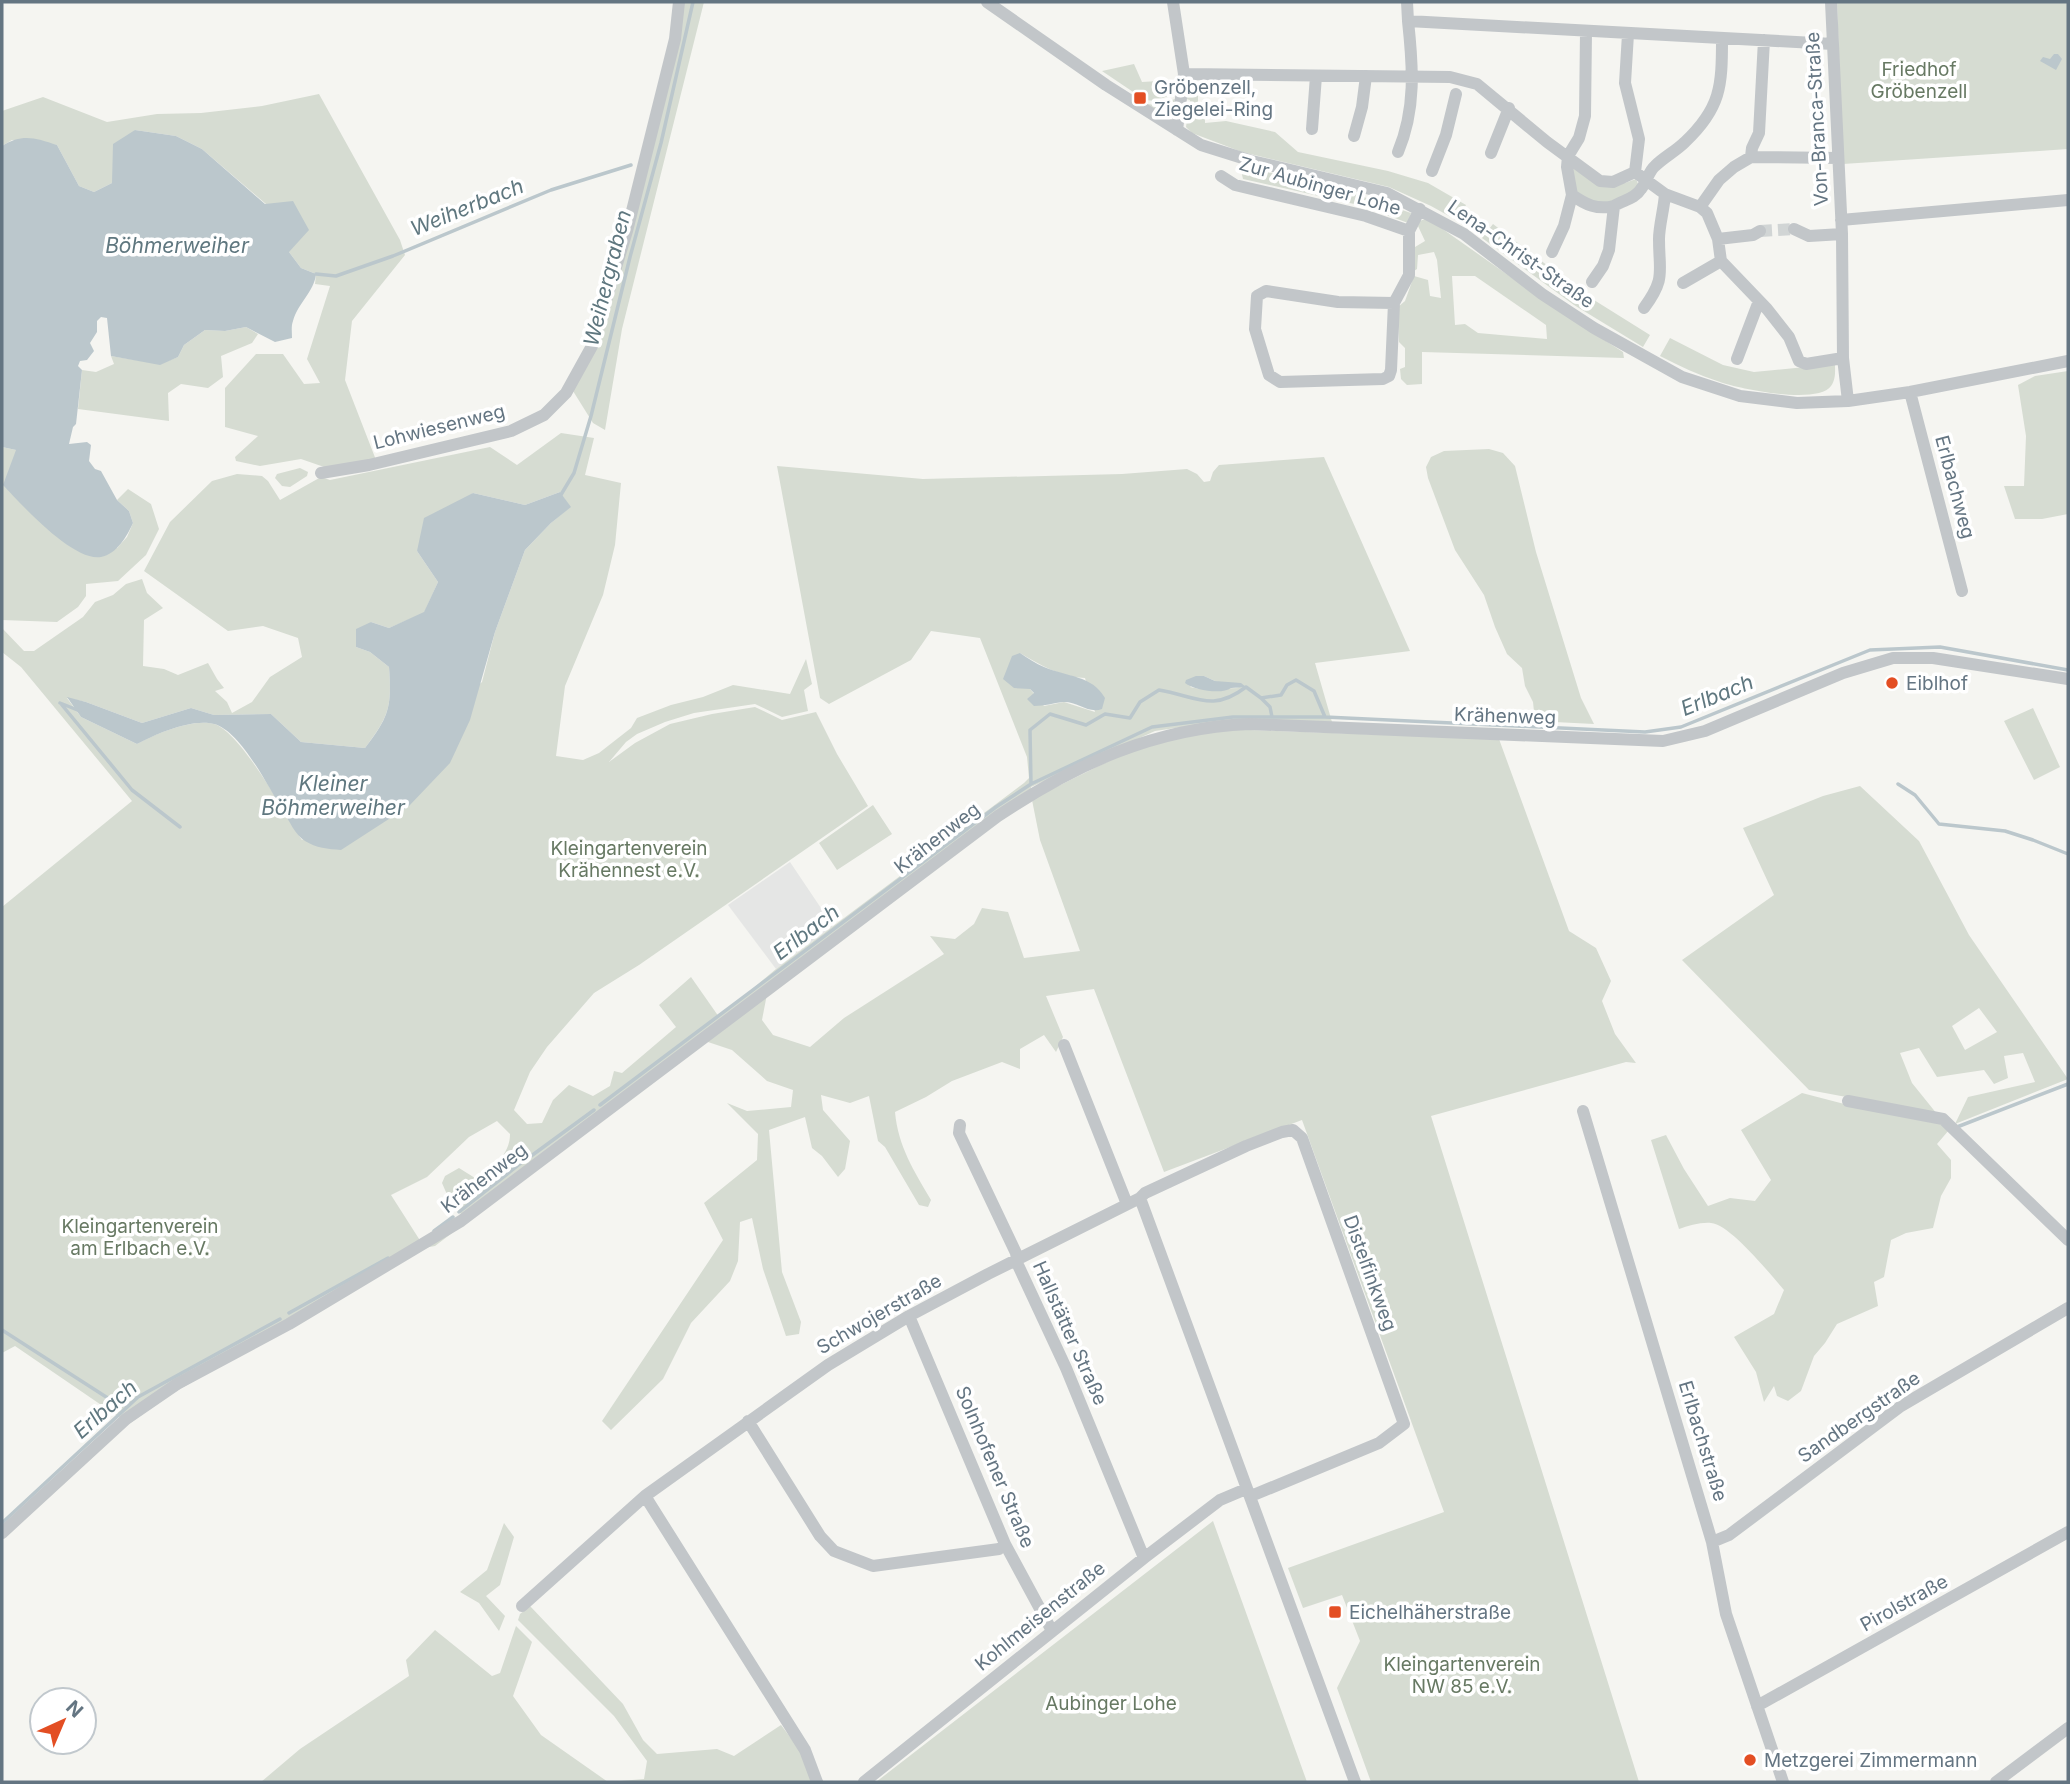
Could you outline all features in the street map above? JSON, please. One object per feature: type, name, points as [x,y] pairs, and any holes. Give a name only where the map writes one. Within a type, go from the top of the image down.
[{"type":"street","name":"Lohwiesenweg","points":[[321,473],[369,465],[511,431],[544,415],[566,393],[592,346],[627,231],[675,39],[679,2]]},
{"type":"street","name":"Lena-Christ-Straße","points":[[987,2],[1105,85],[1201,145],[1252,161],[1387,192],[1464,234],[1542,294],[1594,328],[1682,377],[1740,396],[1797,403],[1848,401],[1910,392],[2068,361]]},
{"type":"street","points":[[1173,2],[1184,74],[1177,130]]},
{"type":"street","points":[[1398,152],[1409,119],[1413,77],[1407,2]]},
{"type":"street","name":"Von-Branca-Straße","points":[[1831,2],[1842,234],[1843,358],[1848,401]]},
{"type":"street","points":[[1408,21],[1833,44]]},
{"type":"street","points":[[1568,156],[1579,138],[1585,116],[1586,32]]},
{"type":"street","points":[[1628,34],[1625,83],[1639,139],[1635,172]]},
{"type":"street","points":[[1572,195],[1585,204],[1602,209],[1635,196],[1654,166],[1686,142],[1703,123],[1717,101],[1722,38]]},
{"type":"street","points":[[1751,157],[1759,133],[1764,40]]},
{"type":"street","points":[[1184,74],[1450,77],[1477,84],[1547,142],[1600,181],[1613,182],[1635,172]]},
{"type":"street","points":[[1312,129],[1316,76]]},
{"type":"street","points":[[1354,136],[1362,107],[1366,76]]},
{"type":"street","points":[[1433,77],[1455,94]]},
{"type":"street","points":[[1455,94],[1477,84]]},
{"type":"street","points":[[1432,171],[1446,135],[1455,94]]},
{"type":"street","points":[[1491,153],[1509,108]]},
{"type":"street","name":"Lena-Christ-Straße","points":[[1552,253],[1564,226],[1572,195],[1567,167],[1568,156]]},
{"type":"street","points":[[1700,207],[1719,180],[1751,157],[1838,158]]},
{"type":"street","points":[[1635,172],[1665,194],[1700,207],[1711,219],[1721,261],[1789,337],[1800,361],[1806,364],[1843,358]]},
{"type":"street","name":"Zur Aubinger Lohe","points":[[1221,176],[1235,185],[1366,216],[1409,231]]},
{"type":"street","points":[[1644,308],[1656,292],[1661,279],[1659,236],[1665,194]]},
{"type":"street","points":[[1841,220],[2068,200]]},
{"type":"street","name":"Lena-Christ-Straße","points":[[1592,282],[1603,266],[1609,250],[1614,206]]},
{"type":"street","points":[[1394,303],[1338,302],[1271,291],[1261,293],[1255,303],[1255,330],[1269,375],[1280,383],[1383,379],[1389,376],[1394,303],[1409,275],[1409,231],[1420,209]]},
{"type":"street","name":"Von-Branca-Straße","points":[[1794,229],[1809,236],[1842,234]]},
{"type":"street","points":[[1717,239],[1753,235],[1760,231]]},
{"type":"street","points":[[1684,284],[1721,261]]},
{"type":"street","points":[[1737,359],[1759,301]]},
{"type":"street","name":"Erlbachweg","points":[[1910,392],[1962,591]]},
{"type":"street","name":"Krähenweg","points":[[2,1534],[126,1419],[177,1384],[300,1317],[461,1222],[998,816],[1025,798],[1119,751],[1152,738],[1187,730],[1249,724],[1664,741],[1705,731],[1843,673],[1893,659],[1933,657],[2068,679]]},
{"type":"street","points":[[1064,1045],[1127,1204]]},
{"type":"street","points":[[1848,1101],[1942,1119],[2068,1240]]},
{"type":"street","name":"Erlbachstraße","points":[[1583,1111],[1712,1542],[1726,1615],[1783,1782]]},
{"type":"street","name":"Hallstätter Straße","points":[[960,1125],[960,1133],[1066,1368],[1144,1558]]},
{"type":"street","name":"Schwojerstraße","points":[[522,1606],[645,1496],[828,1365],[909,1316],[1168,1182],[1258,1141],[1293,1130],[1299,1135]]},
{"type":"street","name":"Distelfinkweg","points":[[1299,1135],[1404,1424]]},
{"type":"street","points":[[1140,1198],[1354,1782]]},
{"type":"street","name":"Sandbergstraße","points":[[1712,1542],[1729,1535],[1901,1406],[2068,1308]]},
{"type":"street","name":"Solnhofener Straße","points":[[909,1316],[1006,1544],[1052,1630]]},
{"type":"street","points":[[748,1421],[820,1536],[834,1551],[873,1566],[999,1549],[1006,1544]]},
{"type":"street","name":"Kohlmeisenstraße","points":[[864,1782],[1052,1630],[1220,1500],[1249,1493],[1379,1443],[1404,1424]]},
{"type":"street","points":[[645,1496],[805,1750],[817,1782]]},
{"type":"street","name":"Pirolstraße","points":[[1757,1706],[2068,1532]]},
{"type":"street","points":[[1996,1782],[2068,1728]]},
{"type":"shaded area","points":[[790,862],[833,926],[776,969],[728,905]]},
{"type":"green space","points":[[682,2],[704,2],[622,329],[605,430],[593,423],[573,391],[595,350]]},
{"type":"green space","name":"Friedhof Gröbenzell","points":[[1837,2],[2068,2],[2068,149],[1843,164]]},
{"type":"green space","points":[[1134,64],[1142,82],[1175,80],[1173,94],[1155,101],[1145,100],[1102,71]]},
{"type":"green space","points":[[1206,81],[1206,89],[1198,90],[1198,114],[1205,115],[1205,123],[1226,121],[1275,132],[1298,152],[1388,171],[1428,183],[1466,205],[1458,221],[1389,187],[1242,152],[1192,133],[1186,127],[1190,100],[1186,99],[1187,95],[1196,85]]},
{"type":"green space","points":[[319,94],[400,240],[405,255],[352,321],[345,380],[376,460],[327,468],[301,459],[260,466],[236,461],[235,457],[258,436],[225,427],[225,388],[256,354],[283,354],[304,384],[320,383],[307,359],[330,286],[315,284],[316,274],[301,268],[289,252],[266,204],[202,149],[176,136],[135,130],[112,183],[94,192],[79,186],[57,145],[12,140],[2,146],[2,111],[43,97],[107,122],[157,114],[201,113],[262,106]]},
{"type":"green space","points":[[1175,99],[1172,114],[1164,119],[1147,104],[1156,105]]},
{"type":"green space","points":[[1570,160],[1585,174],[1625,183],[1636,179],[1639,186],[1634,192],[1603,207],[1573,193]]},
{"type":"green space","points":[[1240,166],[1286,176],[1292,185],[1299,186],[1304,181],[1343,190],[1411,213],[1408,223],[1363,206],[1243,179]]},
{"type":"green space","points":[[1427,218],[1559,311],[1623,352],[1624,358],[1422,352],[1422,384],[1407,385],[1401,379],[1400,369],[1405,367],[1405,348],[1399,342],[1398,307],[1405,301],[1414,276],[1428,280],[1430,296],[1441,298],[1434,252],[1418,255],[1417,269],[1414,271],[1415,247],[1425,241],[1418,226],[1420,221]],"holes":[[[1452,276],[1475,276],[1546,325],[1547,339],[1478,333],[1465,324],[1455,325]]]},
{"type":"green space","points":[[1493,224],[1586,295],[1650,335],[1643,347],[1574,305],[1482,238]]},
{"type":"green space","points":[[246,327],[258,334],[252,343],[221,356],[223,377],[208,388],[181,384],[168,393],[169,421],[78,409],[82,370],[96,372],[114,364],[111,356],[160,364],[178,357],[184,345],[205,330],[225,331]]},
{"type":"green space","points":[[1670,338],[1723,365],[1754,372],[1835,364],[1834,378],[1831,386],[1823,392],[1811,394],[1778,394],[1730,385],[1660,356]]},
{"type":"green space","points":[[2068,371],[2068,514],[2042,519],[2015,519],[2004,486],[2024,486],[2026,436],[2018,385],[2035,376]]},
{"type":"green space","points":[[561,433],[594,438],[585,475],[621,483],[615,545],[603,595],[565,686],[556,756],[583,760],[599,753],[631,728],[637,718],[733,685],[790,694],[806,659],[812,684],[804,690],[808,711],[782,717],[755,704],[694,713],[637,734],[626,742],[609,762],[635,743],[670,724],[755,707],[782,720],[816,712],[868,806],[639,965],[594,993],[547,1047],[530,1072],[514,1110],[527,1124],[542,1123],[553,1100],[569,1085],[593,1096],[610,1086],[614,1071],[622,1073],[676,1027],[659,1005],[691,977],[719,1017],[776,969],[1029,778],[1027,757],[980,638],[931,631],[911,660],[829,704],[820,698],[777,466],[923,479],[1122,474],[1187,469],[1197,474],[1204,482],[1210,481],[1219,465],[1324,457],[1410,651],[1315,663],[1332,722],[1230,720],[1155,731],[1031,787],[1032,799],[1153,742],[1221,729],[1499,739],[1569,931],[1596,948],[1611,981],[1602,1001],[1615,1034],[1636,1063],[1626,1062],[1431,1116],[1639,1782],[1371,1782],[1337,1688],[1360,1641],[1342,1595],[1303,1608],[1288,1568],[1444,1512],[1302,1120],[1164,1172],[1094,989],[1046,996],[1063,1037],[1056,1052],[1044,1035],[1020,1049],[1020,1069],[1002,1062],[952,1081],[895,1112],[903,1147],[931,1200],[928,1207],[919,1205],[885,1147],[878,1141],[869,1096],[850,1103],[821,1095],[823,1110],[850,1141],[845,1169],[838,1177],[822,1156],[812,1148],[805,1117],[769,1130],[782,1272],[801,1322],[799,1334],[786,1336],[763,1269],[752,1218],[740,1222],[738,1261],[730,1281],[691,1323],[663,1379],[611,1430],[602,1421],[723,1240],[704,1203],[757,1160],[758,1134],[727,1103],[747,1111],[791,1107],[793,1090],[767,1081],[732,1050],[705,1041],[435,1246],[424,1248],[168,1396],[129,1424],[15,1346],[2,1353],[2,907],[132,801],[21,667],[2,652],[2,628],[24,651],[34,651],[83,617],[95,602],[113,595],[126,584],[142,579],[147,593],[163,608],[144,620],[143,666],[164,669],[178,675],[208,663],[224,688],[215,691],[227,702],[232,713],[252,702],[270,677],[302,657],[298,638],[263,626],[228,631],[144,571],[170,522],[212,481],[237,474],[262,476],[280,500],[321,477],[330,480],[490,447],[517,465]],"holes":[[[560,492],[570,507],[525,550],[495,632],[482,682],[302,840],[249,757],[225,730],[214,724],[196,723],[164,732],[137,744],[81,717],[67,698],[86,702],[142,723],[191,708],[214,715],[271,714],[301,742],[365,748],[387,711],[390,692],[389,667],[370,652],[356,647],[371,622],[389,628],[424,613],[438,582],[417,551],[473,493],[525,505]],[[1020,653],[1059,673],[1085,678],[1095,712],[1064,702],[1044,706],[1030,689]],[[1204,676],[1239,688],[1200,689],[1190,687]],[[1032,800],[1040,840],[1080,951],[1024,958],[1008,912],[982,908],[974,924],[955,939],[930,936],[944,954],[844,1018],[810,1047],[773,1035],[762,1020],[767,994],[1001,817]],[[497,1121],[510,1134],[503,1155],[475,1178],[459,1168],[445,1176],[442,1183],[449,1199],[461,1214],[421,1242],[391,1195],[427,1177],[469,1137]]]},
{"type":"green space","points":[[2,447],[16,450],[117,548],[127,537],[133,523],[129,511],[117,500],[128,489],[151,504],[159,529],[146,555],[118,581],[86,584],[86,596],[78,607],[57,622],[2,620]]},
{"type":"green space","points":[[1489,449],[1503,453],[1515,466],[1536,552],[1581,698],[1594,724],[1535,721],[1533,702],[1525,686],[1522,668],[1507,654],[1484,595],[1455,550],[1426,467],[1431,457],[1444,451]]},
{"type":"green space","points":[[300,468],[308,472],[307,476],[290,487],[282,486],[275,478],[277,474]]},
{"type":"green space","points":[[2033,708],[2060,767],[2034,780],[2004,721]]},
{"type":"green space","points":[[1860,786],[1919,841],[1969,935],[2068,1079],[1955,1124],[1968,1097],[2035,1082],[2023,1053],[2004,1056],[2008,1078],[1994,1084],[1984,1070],[1937,1077],[1919,1048],[1900,1053],[1912,1083],[1937,1114],[1809,1090],[1682,960],[1774,895],[1743,828],[1823,796]],"holes":[[[1979,1008],[1997,1032],[1965,1050],[1952,1026]]]},
{"type":"green space","points":[[873,805],[892,834],[837,870],[819,843]]},
{"type":"green space","points":[[1802,1093],[1943,1124],[1949,1130],[1937,1144],[1951,1160],[1951,1178],[1941,1196],[1933,1228],[1906,1233],[1891,1240],[1884,1277],[1874,1282],[1878,1306],[1837,1324],[1814,1356],[1801,1391],[1788,1401],[1777,1396],[1774,1386],[1764,1402],[1756,1372],[1734,1337],[1774,1314],[1784,1290],[1750,1251],[1719,1226],[1703,1223],[1679,1229],[1651,1140],[1666,1135],[1708,1206],[1730,1198],[1755,1201],[1771,1180],[1741,1130]]},
{"type":"green space","name":"Aubinger Lohe","points":[[1213,1521],[1307,1782],[876,1782]]},
{"type":"green space","points":[[504,1523],[514,1537],[500,1585],[486,1596],[505,1616],[499,1631],[479,1603],[460,1592],[487,1570]]},
{"type":"green space","points":[[530,1606],[623,1704],[643,1740],[657,1754],[717,1749],[734,1756],[781,1725],[824,1782],[608,1782],[644,1779],[647,1761],[614,1716],[518,1620],[520,1614]]},
{"type":"green space","points":[[516,1626],[532,1642],[513,1696],[541,1735],[608,1782],[261,1782],[300,1749],[409,1676],[406,1660],[435,1630],[492,1676],[500,1673]]},
{"type":"water","points":[[2054,54],[2058,54],[2062,59],[2056,70],[2040,61],[2043,57],[2050,59]]},
{"type":"water","name":"Böhmerweiher","points":[[135,130],[176,136],[202,149],[265,204],[293,201],[309,230],[289,252],[301,268],[316,274],[295,315],[292,338],[275,342],[246,327],[225,331],[205,330],[184,345],[178,357],[160,365],[111,356],[107,318],[101,317],[97,321],[97,332],[90,343],[94,351],[87,360],[80,361],[78,366],[82,370],[76,424],[69,444],[87,442],[91,445],[89,461],[95,469],[101,471],[117,500],[129,511],[133,523],[112,552],[101,557],[89,556],[76,551],[48,530],[3,485],[16,450],[2,447],[2,146],[23,138],[57,145],[79,186],[94,192],[112,183],[113,144]]},
{"type":"water","name":"Kleiner Böhmerweiher","points":[[560,492],[571,507],[525,550],[495,632],[470,720],[450,763],[409,806],[341,850],[313,845],[298,835],[244,748],[224,729],[214,724],[195,723],[137,744],[81,717],[67,697],[142,723],[191,708],[214,715],[271,714],[301,742],[365,748],[387,711],[390,692],[389,667],[370,652],[356,647],[356,629],[371,622],[389,628],[424,612],[438,582],[417,551],[424,518],[473,493],[525,505]]},
{"type":"water","points":[[1020,653],[1041,666],[1093,685],[1105,698],[1102,709],[1092,710],[1068,702],[1034,706],[1027,699],[1034,693],[1030,689],[1014,688],[1003,679],[1012,656]]},
{"type":"water","points":[[1196,676],[1241,683],[1246,687],[1208,691],[1185,683]]},
{"type":"waterway","name":"Weihergraben","points":[[559,498],[574,473],[591,416],[661,143],[693,2]]},
{"type":"waterway","name":"Weiherbach","points":[[316,274],[336,276],[393,256],[551,190],[631,165]]},
{"type":"waterway","name":"Erlbach","points":[[600,1105],[996,807],[1031,784],[1030,730],[1050,714],[1086,725],[1105,714],[1130,718],[1140,702],[1159,690],[1213,701],[1234,695],[1246,687],[1261,698],[1281,695],[1287,685],[1296,680],[1314,691],[1325,717],[1645,732],[1681,727],[1870,650],[1940,647],[2068,670]]},
{"type":"waterway","name":"Erlbach","points":[[1261,698],[1270,707],[1272,717]]},
{"type":"waterway","points":[[60,703],[80,711]]},
{"type":"waterway","points":[[62,705],[132,790],[180,827]]},
{"type":"waterway","name":"Erlbach","points":[[1031,784],[1152,727],[1233,717],[1325,717]]},
{"type":"waterway","points":[[1898,784],[1915,795],[1939,824],[2005,831],[2068,854]]},
{"type":"waterway","points":[[1957,1127],[2068,1084]]},
{"type":"waterway","name":"Erlbach","points":[[527,1159],[594,1110]]},
{"type":"waterway","name":"Erlbach","points":[[459,1212],[521,1163]]},
{"type":"waterway","name":"Erlbach","points":[[434,1231],[453,1217]]},
{"type":"waterway","name":"Erlbach","points":[[289,1313],[388,1258]]},
{"type":"waterway","name":"Erlbach","points":[[2,1523],[138,1397],[280,1319]]},
{"type":"waterway","points":[[2,1330],[114,1402],[128,1406]]},
{"type":"tunnel","points":[[1760,231],[1794,229]]},
{"type":"place","name":"Gröbenzell, Ziegelei-Ring","points":[[1140,98]]},
{"type":"place","name":"Eiblhof","points":[[1892,683]]},
{"type":"place","name":"Eichelhäherstraße","points":[[1335,1612]]},
{"type":"place","name":"Metzgerei Zimmermann","points":[[1750,1760]]},
{"type":"park label","name":"Kleingartenverein Krähennest e.V.","points":[[629,859]]},
{"type":"park label","name":"Kleingartenverein am Erlbach e.V.","points":[[140,1237]]},
{"type":"park label","name":"Kleingartenverein NW 85 e.V.","points":[[1462,1675]]}]
